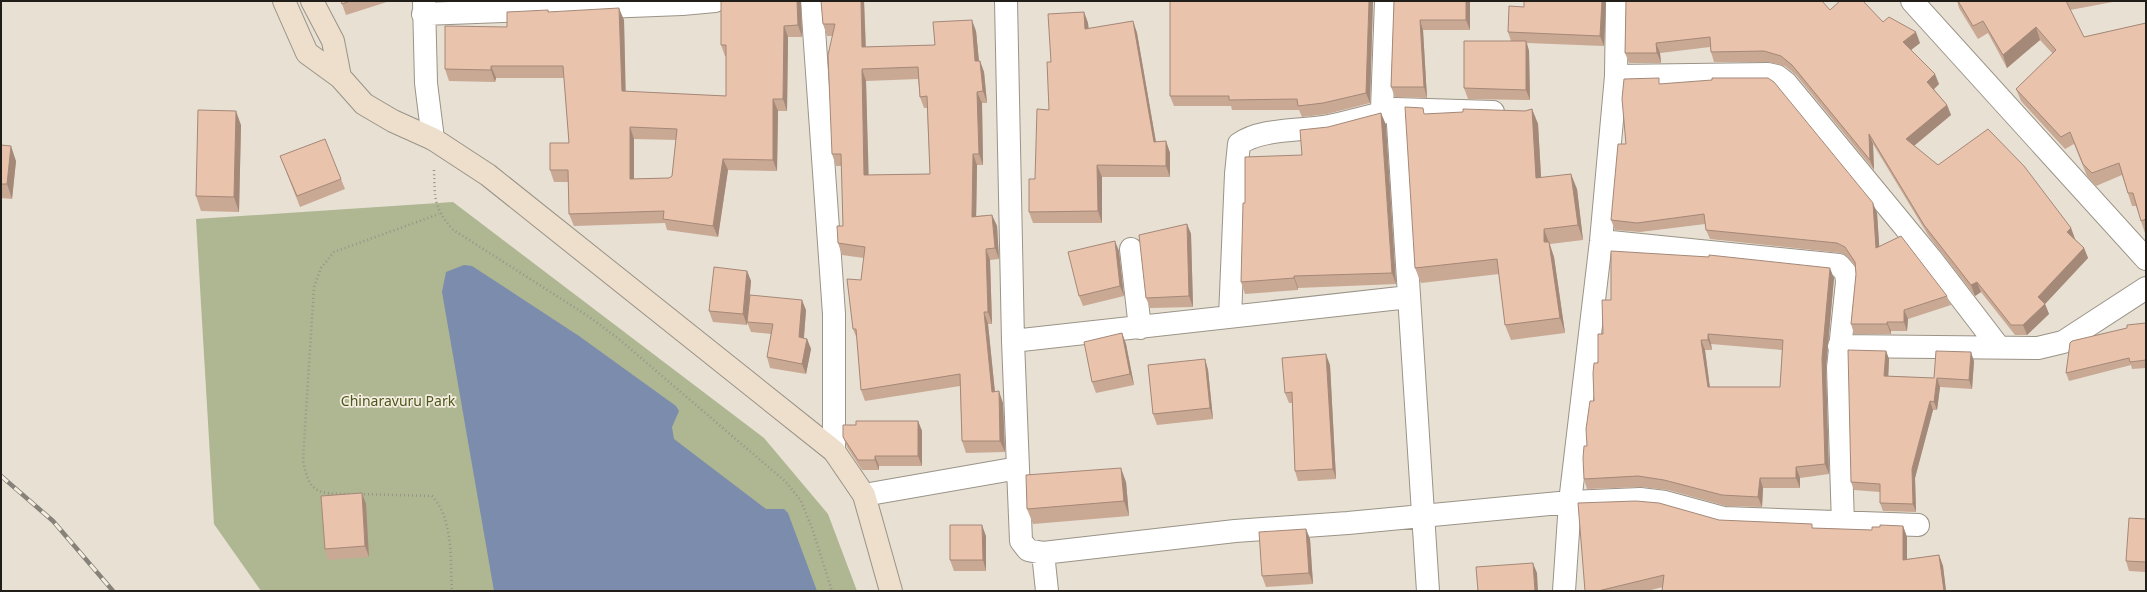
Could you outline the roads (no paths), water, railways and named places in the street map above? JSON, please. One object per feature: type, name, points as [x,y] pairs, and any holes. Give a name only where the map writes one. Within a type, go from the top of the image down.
[{"type":"main road","points":[[284,1],[307,53],[340,77],[364,104],[393,121],[433,139],[488,175],[834,451],[864,495],[891,591]]},
{"type":"main road","points":[[312,1],[333,41],[340,77]]},
{"type":"street","points":[[433,139],[426,83],[424,7],[682,4],[714,1]]},
{"type":"street","points":[[812,1],[834,314],[834,451]]},
{"type":"street","points":[[1006,1],[1013,341],[1018,468],[1021,541],[1028,550],[1043,553],[1235,531],[1348,523],[1570,502],[1640,499],[1665,502],[1724,518],[1844,524],[1918,525]]},
{"type":"street","points":[[1386,1],[1390,109],[1409,297],[1428,591]]},
{"type":"street","points":[[1564,591],[1570,502],[1601,241],[1616,76],[1617,1]]},
{"type":"street","points":[[1912,1],[2146,259]]},
{"type":"street","points":[[1616,76],[1768,74],[1777,76],[1786,83],[1932,260],[1998,346]]},
{"type":"street","points":[[1230,317],[1239,144],[1246,139],[1269,134],[1328,126],[1390,109]]},
{"type":"street","points":[[1330,110],[1390,109],[1515,113]]},
{"type":"street","points":[[1601,241],[1839,265],[1846,273],[1847,282],[1839,346],[1838,384],[1844,524]]},
{"type":"street","points":[[1131,249],[1140,328]]},
{"type":"street","points":[[1839,346],[1998,346],[2038,348],[2063,342],[2146,288]]},
{"type":"street","points":[[1013,341],[1409,297]]},
{"type":"street","points":[[864,495],[1018,468]]},
{"type":"street","points":[[1043,553],[1047,591]]},
{"type":"water","points":[[464,265],[472,266],[579,336],[676,406],[679,411],[672,427],[674,439],[766,509],[784,509],[788,513],[817,591],[494,591],[442,292],[446,272]]},
{"type":"railway","points":[[1,476],[53,521],[113,591]]},
{"type":"park label","name":"Chinaravuru Park","points":[[398,400]]}]
